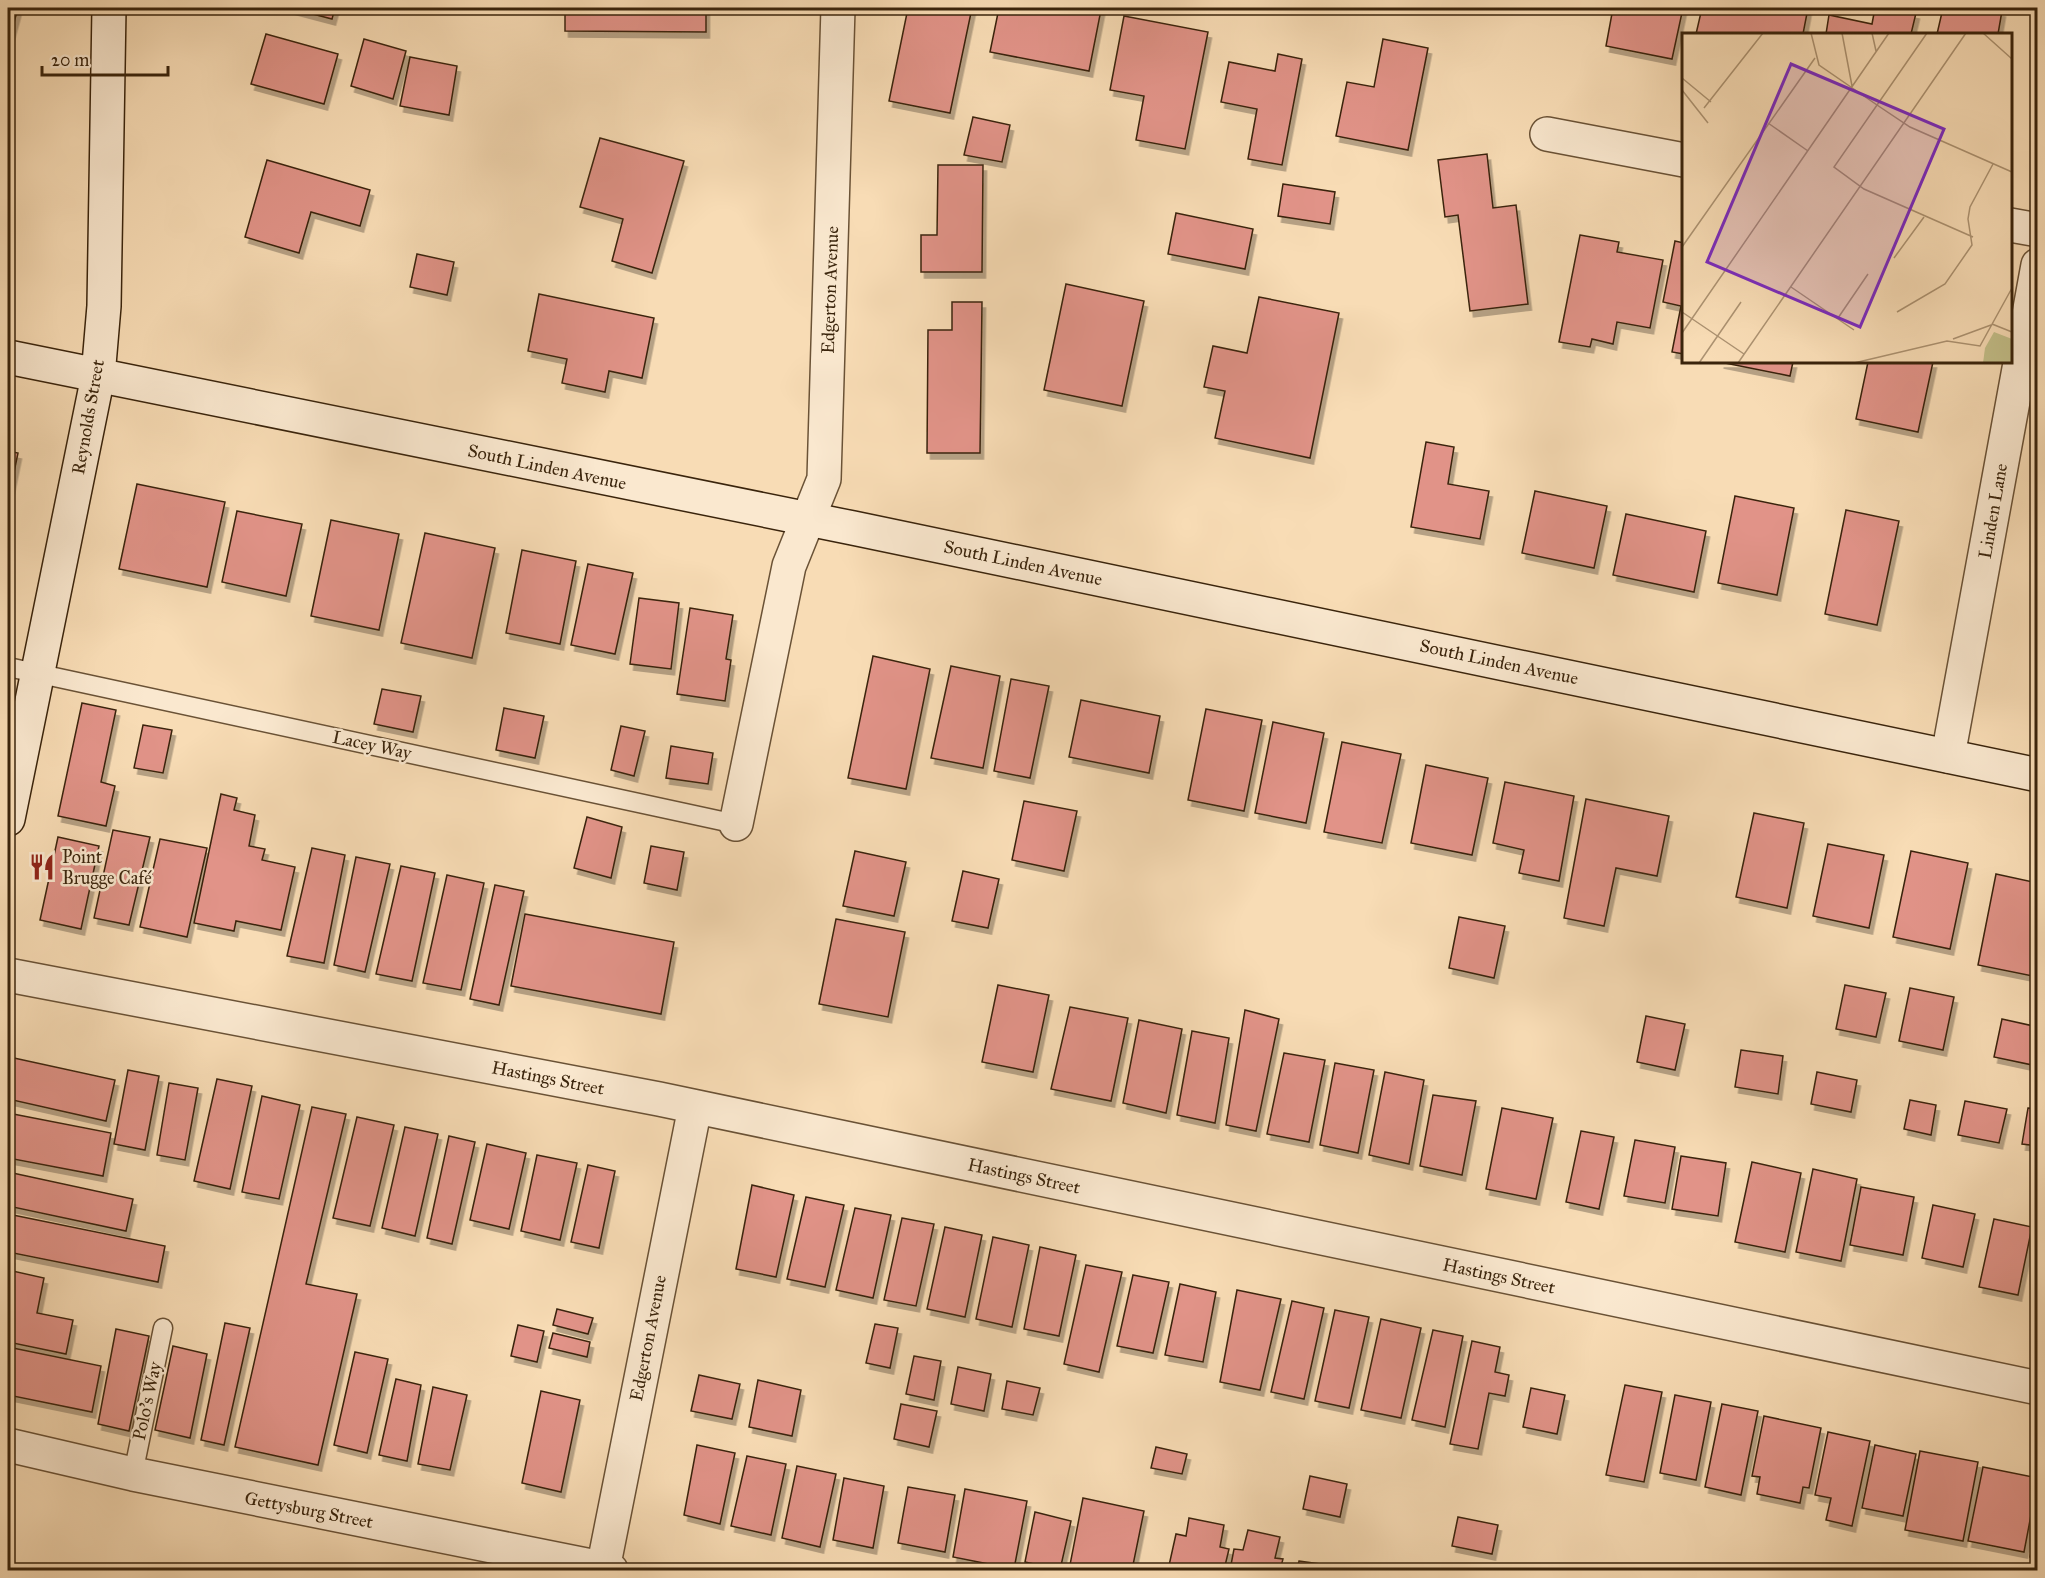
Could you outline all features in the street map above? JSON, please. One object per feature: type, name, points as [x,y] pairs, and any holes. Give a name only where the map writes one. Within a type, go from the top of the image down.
[{"type":"street","name":"Reynolds Street","points":[[8,819],[23,670],[98,376],[104,306],[109,8]]},
{"type":"street","name":"Edgerton Avenue","points":[[736,824],[789,566],[824,479],[838,8]]},
{"type":"street","points":[[1547,134],[1682,160]]},
{"type":"street","points":[[2012,225],[2037,230]]},
{"type":"street","name":"Linden Lane","points":[[1948,756],[2037,265]]},
{"type":"street","name":"South Linden Avenue","points":[[8,357],[888,535],[2037,775]]},
{"type":"street","name":"Hastings Street","points":[[8,975],[695,1107],[2037,1388]]},
{"type":"street","name":"Edgerton Avenue","points":[[607,1570],[695,1107]]},
{"type":"street","name":"Gettysburg Street","points":[[8,1445],[133,1474],[607,1570]]},
{"type":"lane","name":"Lacey Way","points":[[23,670],[736,824]]},
{"type":"lane","name":"Polo’s Way","points":[[133,1474],[163,1328]]},
{"type":"building","points":[[8,8],[18,8],[10,37],[8,37]]},
{"type":"building","points":[[290,8],[335,8],[332,19]]},
{"type":"building","points":[[565,8],[706,8],[706,32],[565,31]]},
{"type":"building","points":[[908,8],[972,8],[950,113],[889,101]]},
{"type":"building","points":[[999,8],[1101,10],[1089,71],[990,52]]},
{"type":"building","points":[[1613,8],[1683,8],[1672,59],[1606,46]]},
{"type":"building","points":[[1702,8],[1808,8],[1803,33],[1696,33]]},
{"type":"building","points":[[1875,8],[1916,13],[1911,33],[1826,33],[1829,15],[1872,24]]},
{"type":"building","points":[[1943,8],[1985,8],[2002,11],[1998,33],[1937,33]]},
{"type":"building","points":[[1124,16],[1208,32],[1185,149],[1136,140],[1144,96],[1110,90]]},
{"type":"building","points":[[266,34],[338,54],[324,104],[251,84]]},
{"type":"building","points":[[364,39],[406,51],[393,99],[351,86]]},
{"type":"building","points":[[1383,39],[1428,48],[1408,150],[1336,136],[1347,82],[1374,87]]},
{"type":"building","points":[[1278,54],[1302,59],[1282,165],[1248,159],[1257,109],[1221,102],[1229,62],[1275,71]]},
{"type":"building","points":[[410,57],[457,66],[449,115],[400,106]]},
{"type":"building","points":[[973,117],[1010,125],[1002,162],[964,155]]},
{"type":"building","points":[[600,138],[684,161],[652,273],[612,261],[623,219],[580,207]]},
{"type":"building","points":[[1487,154],[1493,208],[1516,205],[1528,304],[1470,311],[1458,215],[1445,217],[1438,160]]},
{"type":"building","points":[[267,160],[370,190],[360,226],[311,212],[299,253],[245,237]]},
{"type":"building","points":[[938,165],[983,165],[982,272],[921,272],[921,235],[937,235]]},
{"type":"building","points":[[1283,184],[1335,192],[1330,224],[1278,216]]},
{"type":"building","points":[[1176,213],[1253,229],[1245,269],[1168,254]]},
{"type":"building","points":[[1580,235],[1619,242],[1617,252],[1663,260],[1650,328],[1617,322],[1613,344],[1592,339],[1590,347],[1559,342]]},
{"type":"building","points":[[1675,241],[1682,243],[1682,354],[1672,352],[1681,306],[1663,302]]},
{"type":"building","points":[[417,254],[454,262],[447,295],[410,287]]},
{"type":"building","points":[[1066,284],[1144,301],[1122,406],[1044,390]]},
{"type":"building","points":[[539,294],[654,318],[642,378],[609,371],[605,392],[562,383],[567,359],[528,351]]},
{"type":"building","points":[[1259,297],[1339,313],[1310,458],[1215,438],[1225,391],[1204,387],[1213,346],[1247,353]]},
{"type":"building","points":[[952,302],[982,302],[980,453],[927,453],[928,330],[952,330]]},
{"type":"building","points":[[1725,363],[1793,363],[1790,376]]},
{"type":"building","points":[[1868,363],[1933,363],[1918,432],[1856,419]]},
{"type":"building","points":[[1426,442],[1454,447],[1448,484],[1489,491],[1480,539],[1411,527]]},
{"type":"building","points":[[8,451],[18,453],[8,501]]},
{"type":"building","points":[[137,484],[225,502],[207,587],[119,569]]},
{"type":"building","points":[[1535,491],[1607,506],[1594,568],[1522,553]]},
{"type":"building","points":[[1735,496],[1794,508],[1777,595],[1718,583]]},
{"type":"building","points":[[1846,510],[1899,521],[1877,625],[1825,614]]},
{"type":"building","points":[[237,511],[302,524],[286,596],[222,582]]},
{"type":"building","points":[[1626,514],[1706,531],[1694,592],[1613,575]]},
{"type":"building","points":[[331,520],[399,534],[379,630],[311,616]]},
{"type":"building","points":[[425,533],[495,548],[472,658],[401,643]]},
{"type":"building","points":[[522,550],[576,561],[560,644],[506,633]]},
{"type":"building","points":[[588,564],[633,573],[615,654],[571,645]]},
{"type":"building","points":[[639,598],[679,603],[671,669],[630,664]]},
{"type":"building","points":[[690,608],[733,615],[726,659],[731,660],[725,701],[677,694]]},
{"type":"building","points":[[873,656],[930,669],[906,789],[848,778]]},
{"type":"building","points":[[951,666],[1000,676],[983,768],[931,758]]},
{"type":"building","points":[[1011,679],[1049,686],[1030,778],[994,771]]},
{"type":"building","points":[[382,689],[421,696],[413,732],[374,724]]},
{"type":"building","points":[[1081,700],[1160,716],[1149,773],[1069,757]]},
{"type":"building","points":[[82,703],[116,710],[101,782],[115,786],[106,826],[58,816]]},
{"type":"building","points":[[504,708],[544,716],[535,758],[496,750]]},
{"type":"building","points":[[1206,709],[1262,720],[1244,811],[1188,800]]},
{"type":"building","points":[[1273,722],[1324,733],[1306,823],[1255,813]]},
{"type":"building","points":[[143,725],[172,730],[163,773],[134,768]]},
{"type":"building","points":[[621,726],[645,731],[634,776],[611,770]]},
{"type":"building","points":[[1342,742],[1401,754],[1382,843],[1324,832]]},
{"type":"building","points":[[671,746],[713,753],[708,784],[666,778]]},
{"type":"building","points":[[1426,765],[1488,778],[1472,855],[1411,843]]},
{"type":"building","points":[[1505,782],[1574,796],[1559,881],[1519,873],[1524,850],[1493,843]]},
{"type":"building","points":[[221,794],[237,798],[234,810],[255,815],[249,846],[265,849],[262,860],[295,867],[281,930],[236,921],[234,931],[194,923]]},
{"type":"building","points":[[1586,799],[1669,816],[1657,876],[1616,868],[1604,926],[1564,918]]},
{"type":"building","points":[[1024,801],[1077,811],[1064,871],[1012,860]]},
{"type":"building","points":[[1754,813],[1804,823],[1787,908],[1736,897]]},
{"type":"building","points":[[587,817],[622,827],[611,878],[574,868]]},
{"type":"building","points":[[113,830],[150,837],[129,925],[94,918]]},
{"type":"building","points":[[58,837],[99,846],[81,929],[40,920]]},
{"type":"building","points":[[160,839],[207,848],[187,937],[140,927]]},
{"type":"building","points":[[1828,844],[1884,855],[1869,928],[1813,916]]},
{"type":"building","points":[[651,846],[684,852],[677,890],[644,883]]},
{"type":"building","points":[[312,848],[345,855],[324,963],[287,956]]},
{"type":"building","points":[[855,851],[906,862],[894,916],[843,906]]},
{"type":"building","points":[[1911,851],[1968,863],[1950,949],[1893,937]]},
{"type":"building","points":[[356,857],[390,864],[365,972],[334,965]]},
{"type":"building","points":[[401,866],[435,873],[412,981],[376,974]]},
{"type":"building","points":[[963,871],[999,879],[988,928],[952,921]]},
{"type":"building","points":[[1996,874],[2038,883],[2038,977],[1978,965]]},
{"type":"building","points":[[447,875],[484,883],[461,990],[423,983]]},
{"type":"building","points":[[495,885],[524,891],[499,1005],[470,999]]},
{"type":"building","points":[[525,914],[674,942],[661,1014],[511,986]]},
{"type":"building","points":[[1459,917],[1505,926],[1494,978],[1449,968]]},
{"type":"building","points":[[836,919],[905,932],[888,1017],[819,1004]]},
{"type":"building","points":[[998,985],[1049,995],[1033,1072],[982,1062]]},
{"type":"building","points":[[1845,985],[1886,993],[1876,1037],[1836,1029]]},
{"type":"building","points":[[1910,988],[1954,997],[1943,1050],[1899,1041]]},
{"type":"building","points":[[1070,1007],[1128,1018],[1111,1101],[1051,1089]]},
{"type":"building","points":[[1245,1010],[1279,1019],[1256,1131],[1226,1125]]},
{"type":"building","points":[[1646,1016],[1685,1024],[1675,1070],[1637,1062]]},
{"type":"building","points":[[2002,1019],[2038,1027],[2037,1066],[1994,1057]]},
{"type":"building","points":[[1139,1020],[1182,1029],[1166,1113],[1123,1103]]},
{"type":"building","points":[[1192,1031],[1229,1038],[1215,1123],[1177,1115]]},
{"type":"building","points":[[1741,1050],[1783,1056],[1778,1094],[1735,1087]]},
{"type":"building","points":[[1284,1053],[1325,1060],[1309,1142],[1267,1134]]},
{"type":"building","points":[[14,1058],[115,1080],[106,1121],[8,1099]]},
{"type":"building","points":[[1335,1063],[1374,1070],[1358,1153],[1320,1145]]},
{"type":"building","points":[[128,1070],[159,1076],[145,1150],[114,1144]]},
{"type":"building","points":[[1385,1072],[1424,1080],[1409,1164],[1369,1155]]},
{"type":"building","points":[[1817,1072],[1857,1080],[1851,1112],[1811,1104]]},
{"type":"building","points":[[217,1079],[252,1086],[230,1189],[194,1181]]},
{"type":"building","points":[[169,1083],[198,1088],[185,1160],[157,1155]]},
{"type":"building","points":[[1433,1095],[1476,1101],[1462,1175],[1420,1166]]},
{"type":"building","points":[[262,1096],[300,1105],[279,1199],[242,1192]]},
{"type":"building","points":[[1910,1100],[1936,1105],[1931,1135],[1904,1129]]},
{"type":"building","points":[[1965,1101],[2007,1109],[1999,1143],[1958,1135]]},
{"type":"building","points":[[312,1107],[346,1114],[306,1284],[357,1294],[318,1465],[235,1447]]},
{"type":"building","points":[[1502,1108],[1553,1118],[1536,1199],[1486,1189]]},
{"type":"building","points":[[2028,1108],[2038,1109],[2038,1146],[2022,1144]]},
{"type":"building","points":[[8,1113],[111,1133],[103,1176],[8,1158]]},
{"type":"building","points":[[357,1117],[394,1125],[370,1226],[333,1218]]},
{"type":"building","points":[[405,1127],[438,1134],[415,1236],[382,1228]]},
{"type":"building","points":[[1581,1131],[1614,1137],[1599,1209],[1566,1202]]},
{"type":"building","points":[[449,1136],[475,1142],[452,1244],[427,1238]]},
{"type":"building","points":[[1635,1140],[1675,1147],[1665,1203],[1624,1196]]},
{"type":"building","points":[[487,1144],[526,1153],[509,1229],[470,1220]]},
{"type":"building","points":[[537,1155],[577,1163],[560,1240],[521,1231]]},
{"type":"building","points":[[1681,1156],[1726,1163],[1718,1216],[1672,1209]]},
{"type":"building","points":[[1752,1162],[1801,1173],[1785,1252],[1735,1242]]},
{"type":"building","points":[[588,1165],[615,1171],[599,1248],[571,1242]]},
{"type":"building","points":[[1813,1169],[1857,1179],[1841,1261],[1796,1252]]},
{"type":"building","points":[[8,1172],[133,1199],[126,1231],[8,1206]]},
{"type":"building","points":[[752,1185],[794,1195],[776,1277],[736,1269]]},
{"type":"building","points":[[1861,1187],[1914,1197],[1903,1255],[1850,1245]]},
{"type":"building","points":[[806,1197],[844,1205],[825,1287],[787,1279]]},
{"type":"building","points":[[1933,1205],[1975,1214],[1963,1267],[1922,1258]]},
{"type":"building","points":[[855,1208],[891,1215],[873,1298],[836,1290]]},
{"type":"building","points":[[8,1214],[165,1246],[158,1282],[8,1252]]},
{"type":"building","points":[[902,1218],[934,1224],[916,1306],[884,1300]]},
{"type":"building","points":[[1994,1219],[2032,1227],[2018,1295],[1979,1287]]},
{"type":"building","points":[[945,1227],[982,1235],[965,1317],[927,1309]]},
{"type":"building","points":[[993,1237],[1029,1245],[1012,1327],[976,1319]]},
{"type":"building","points":[[1040,1247],[1076,1255],[1059,1336],[1024,1329]]},
{"type":"building","points":[[1086,1265],[1122,1272],[1099,1372],[1064,1364]]},
{"type":"building","points":[[8,1270],[44,1278],[37,1313],[73,1320],[66,1354],[8,1342]]},
{"type":"building","points":[[2038,1270],[2038,1297],[2032,1296]]},
{"type":"building","points":[[1133,1275],[1169,1282],[1153,1353],[1117,1346]]},
{"type":"building","points":[[1180,1284],[1216,1292],[1203,1362],[1165,1355]]},
{"type":"building","points":[[1237,1290],[1281,1299],[1260,1390],[1220,1382]]},
{"type":"building","points":[[1292,1301],[1324,1308],[1304,1399],[1271,1392]]},
{"type":"building","points":[[557,1309],[593,1318],[588,1334],[553,1325]]},
{"type":"building","points":[[1335,1310],[1369,1317],[1349,1408],[1315,1401]]},
{"type":"building","points":[[1381,1319],[1421,1328],[1401,1418],[1361,1410]]},
{"type":"building","points":[[225,1323],[250,1328],[224,1445],[201,1440]]},
{"type":"building","points":[[875,1324],[898,1328],[890,1368],[866,1363]]},
{"type":"building","points":[[518,1325],[544,1331],[537,1362],[511,1356]]},
{"type":"building","points":[[116,1329],[149,1336],[129,1431],[98,1424]]},
{"type":"building","points":[[1433,1330],[1463,1336],[1445,1427],[1412,1420]]},
{"type":"building","points":[[553,1333],[590,1342],[587,1357],[549,1348]]},
{"type":"building","points":[[1472,1341],[1500,1347],[1495,1372],[1509,1375],[1505,1396],[1489,1393],[1478,1449],[1450,1444]]},
{"type":"building","points":[[173,1346],[207,1354],[190,1438],[155,1430]]},
{"type":"building","points":[[8,1347],[101,1366],[92,1412],[8,1395]]},
{"type":"building","points":[[355,1352],[388,1359],[367,1453],[334,1445]]},
{"type":"building","points":[[914,1356],[941,1361],[934,1400],[906,1394]]},
{"type":"building","points":[[958,1367],[991,1374],[984,1411],[951,1404]]},
{"type":"building","points":[[699,1375],[740,1384],[732,1419],[691,1411]]},
{"type":"building","points":[[396,1379],[421,1385],[407,1461],[379,1455]]},
{"type":"building","points":[[758,1380],[801,1390],[792,1436],[749,1427]]},
{"type":"building","points":[[1007,1381],[1040,1388],[1033,1415],[1002,1409]]},
{"type":"building","points":[[1625,1385],[1662,1392],[1644,1482],[1606,1475]]},
{"type":"building","points":[[433,1387],[467,1395],[450,1470],[418,1464]]},
{"type":"building","points":[[1531,1388],[1565,1395],[1557,1434],[1523,1427]]},
{"type":"building","points":[[541,1391],[580,1400],[561,1492],[522,1483]]},
{"type":"building","points":[[1675,1395],[1711,1402],[1696,1480],[1660,1473]]},
{"type":"building","points":[[901,1404],[937,1411],[929,1447],[894,1439]]},
{"type":"building","points":[[1722,1404],[1758,1411],[1741,1495],[1705,1487]]},
{"type":"building","points":[[1764,1416],[1821,1428],[1809,1488],[1803,1487],[1800,1503],[1757,1494],[1760,1477],[1752,1476]]},
{"type":"building","points":[[1828,1432],[1870,1441],[1852,1526],[1826,1520],[1831,1498],[1815,1495]]},
{"type":"building","points":[[697,1445],[735,1453],[720,1524],[684,1515]]},
{"type":"building","points":[[1875,1445],[1916,1454],[1903,1516],[1862,1508]]},
{"type":"building","points":[[1156,1447],[1187,1454],[1182,1474],[1151,1468]]},
{"type":"building","points":[[1920,1451],[1978,1462],[1963,1541],[1905,1530]]},
{"type":"building","points":[[747,1456],[786,1464],[771,1535],[731,1526]]},
{"type":"building","points":[[797,1466],[836,1474],[820,1547],[782,1538]]},
{"type":"building","points":[[1983,1467],[2038,1478],[2024,1552],[1968,1541]]},
{"type":"building","points":[[1310,1476],[1347,1484],[1340,1517],[1303,1509]]},
{"type":"building","points":[[844,1478],[884,1486],[873,1548],[833,1540]]},
{"type":"building","points":[[908,1487],[955,1495],[945,1552],[898,1543]]},
{"type":"building","points":[[965,1489],[1027,1501],[1014,1569],[953,1557]]},
{"type":"building","points":[[1083,1498],[1144,1511],[1132,1570],[1069,1570]]},
{"type":"building","points":[[1035,1512],[1071,1521],[1060,1570],[1025,1562]]},
{"type":"building","points":[[1458,1517],[1498,1525],[1492,1554],[1452,1546]]},
{"type":"building","points":[[1189,1518],[1224,1525],[1220,1547],[1229,1549],[1224,1570],[1168,1570],[1176,1534],[1186,1536]]},
{"type":"building","points":[[2038,1521],[2038,1559],[2030,1557]]},
{"type":"building","points":[[1248,1530],[1280,1537],[1275,1558],[1283,1559],[1280,1570],[1230,1570],[1234,1549],[1243,1550]]},
{"type":"building","points":[[1299,1561],[1327,1565],[1326,1570],[1297,1570]]},
{"type":"building","points":[[1332,1566],[1355,1570],[1331,1570]]},
{"type":"place","name":"Point Brugge Café","points":[[42,867]]}]
